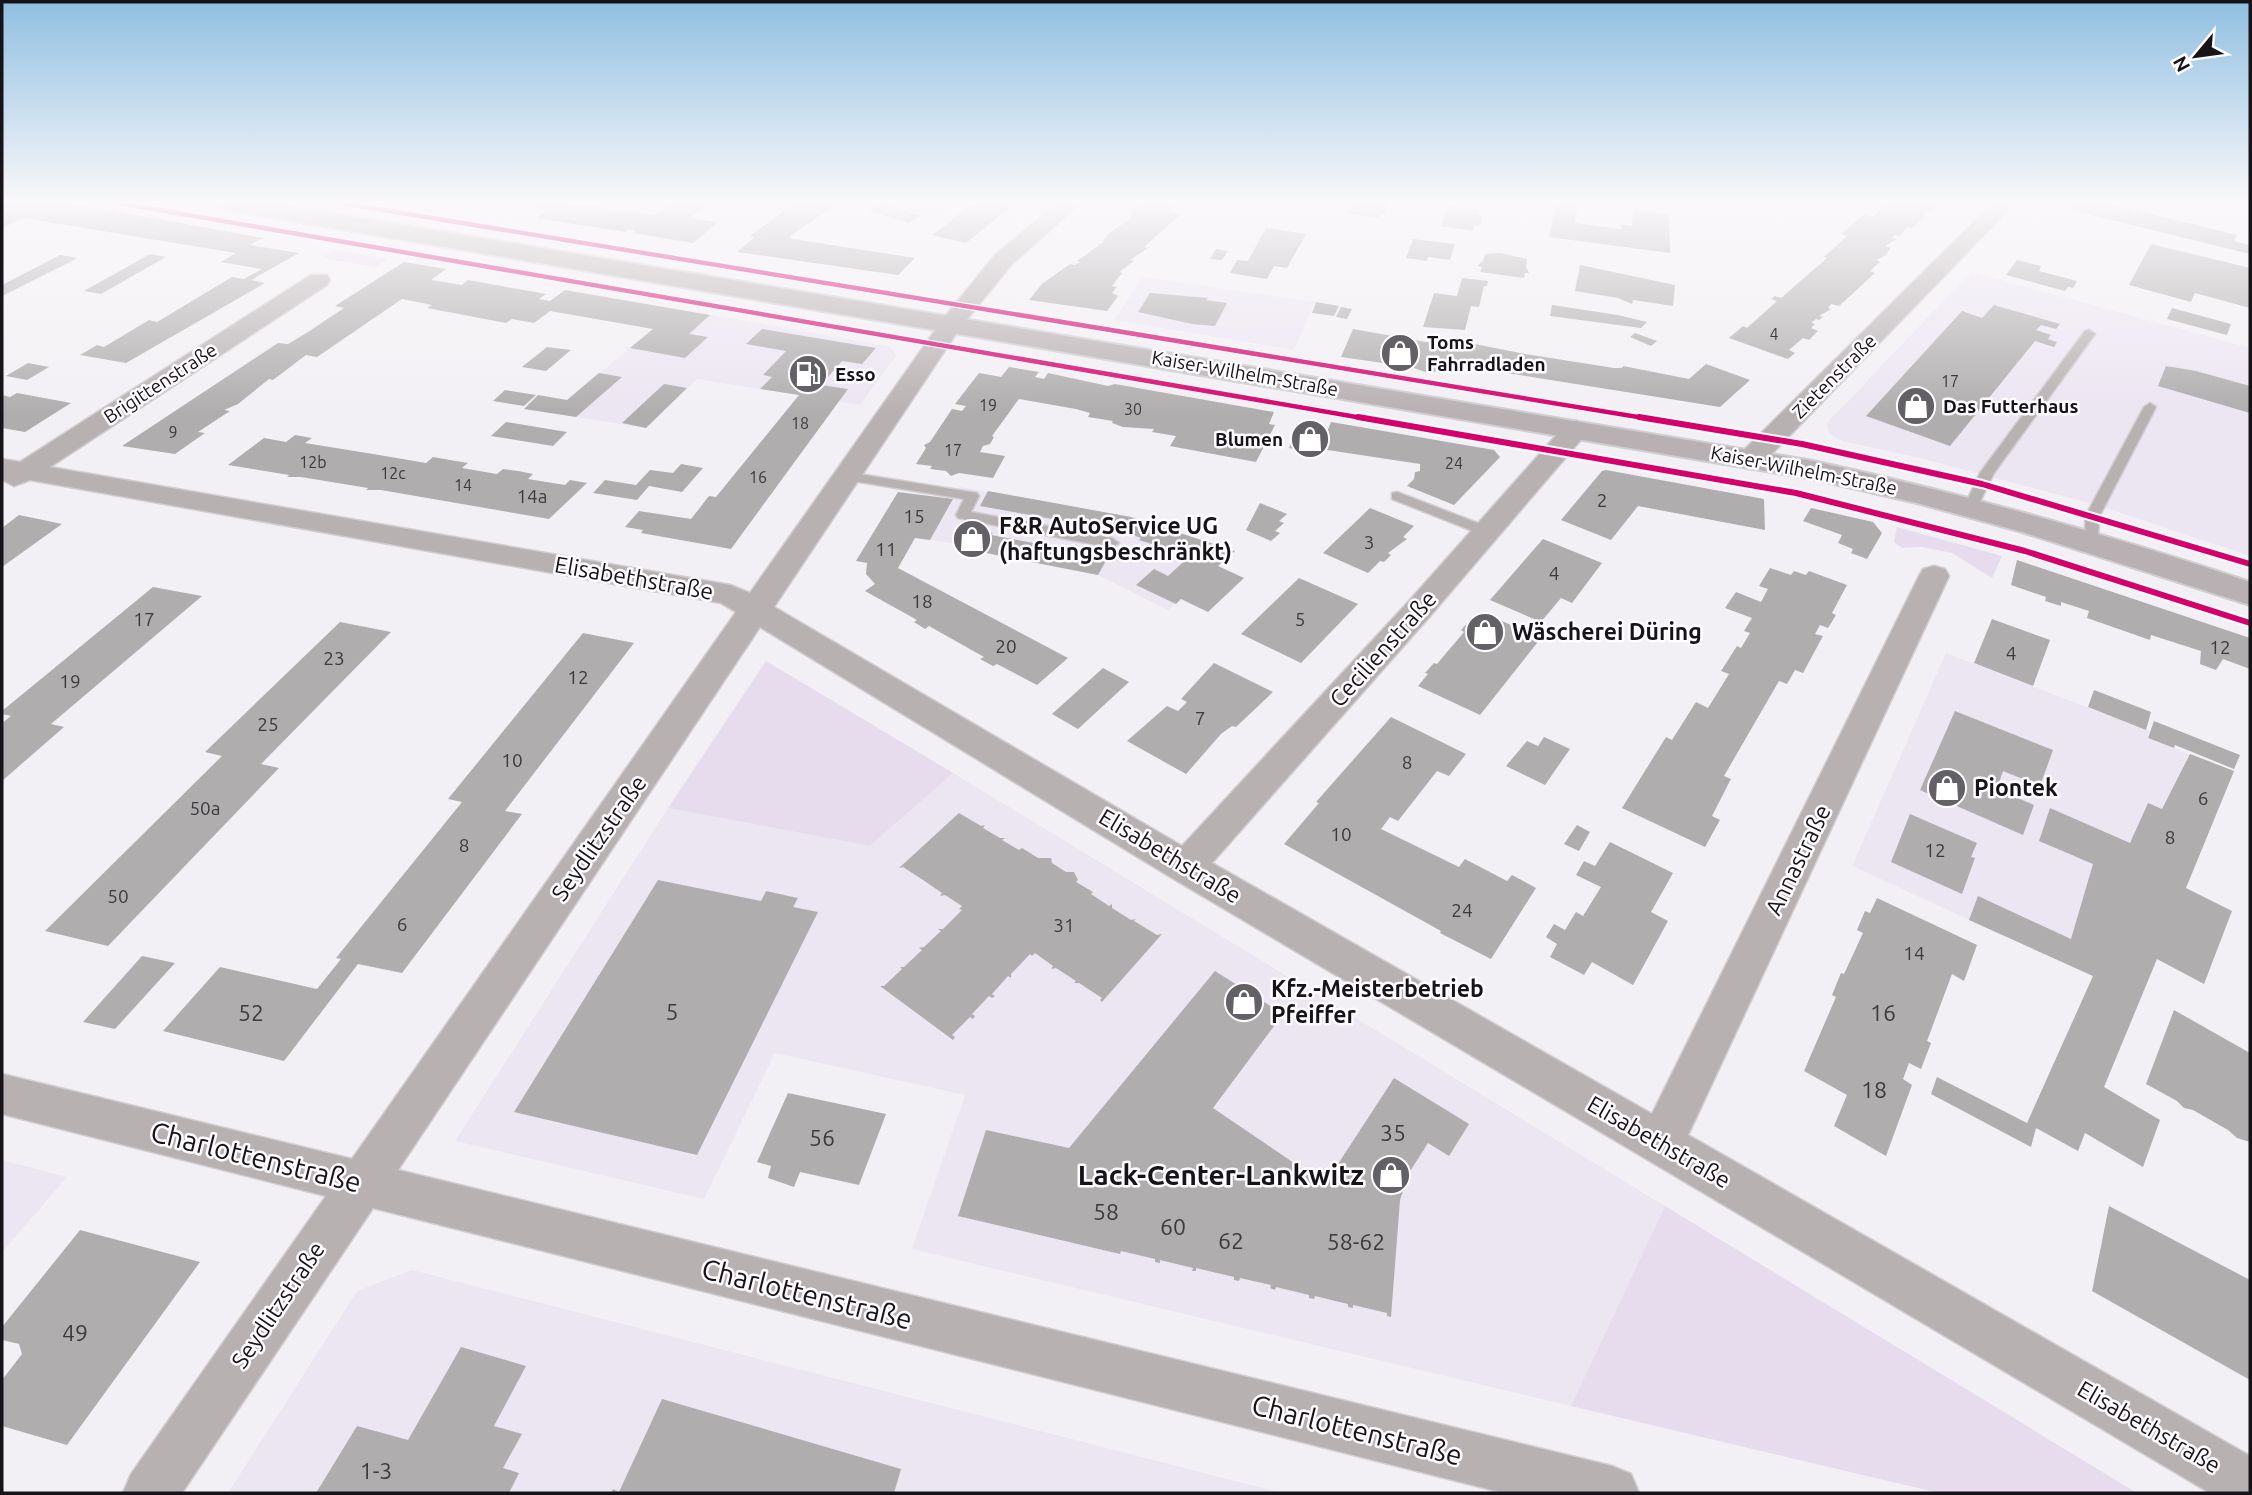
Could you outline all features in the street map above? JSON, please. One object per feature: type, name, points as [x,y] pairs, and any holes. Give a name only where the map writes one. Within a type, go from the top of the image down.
[{"type":"main road","name":"Kaiser-Wilhelm-Straße","points":[[645,273],[1752,458],[1854,478],[2091,541],[2250,594]]},
{"type":"street","name":"Seydlitzstraße","points":[[150,1493],[846,476],[951,324],[993,273]]},
{"type":"street","name":"Zietenstraße","points":[[1752,458],[1936,273]]},
{"type":"street","name":"Brigittenstraße","points":[[9,475],[319,280]]},
{"type":"street","name":"Cecilienstraße","points":[[1186,867],[1488,532],[1576,429]]},
{"type":"street","name":"Elisabethstraße","points":[[9,475],[730,595],[1186,867],[2250,1486]]},
{"type":"street","name":"Annastraße","points":[[1661,1143],[1934,576]]},
{"type":"street","name":"Charlottenstraße","points":[[2,1094],[1612,1493]]},
{"type":"lane","points":[[1971,508],[1987,473],[2089,334]]},
{"type":"lane","points":[[2091,541],[2092,517],[2150,407]]},
{"type":"lane","points":[[846,476],[972,496],[963,514],[1112,543]]},
{"type":"lane","points":[[1397,496],[1488,532]]},
{"type":"shaded area","points":[[1970,273],[2250,348],[2250,556],[2097,505],[1920,458],[1842,441],[1830,434],[1826,424]]},
{"type":"shaded area","points":[[1143,277],[1315,302],[1294,350],[1114,320]]},
{"type":"shaded area","points":[[677,309],[888,346],[894,350],[896,356],[860,405],[697,379],[646,428],[552,413]]},
{"type":"shaded area","points":[[960,487],[1131,517],[1235,551],[1168,610],[1098,575],[981,552],[982,548],[930,540]]},
{"type":"shaded area","points":[[1897,527],[2002,556],[1992,578],[1952,553],[1922,547],[1902,548],[1894,542]]},
{"type":"shaded area","points":[[1946,653],[2149,731],[2147,738],[2234,771],[2140,998],[1852,866]]},
{"type":"shaded area","points":[[766,661],[953,773],[870,846],[668,808]]},
{"type":"shaded area","points":[[953,773],[1665,1206],[1571,1406],[912,1249],[965,1095],[775,1053],[704,1199],[455,1141],[668,808],[870,846]]},
{"type":"shaded area","points":[[2,1160],[67,1177],[2,1252]]},
{"type":"shaded area","points":[[1665,1206],[2137,1493],[1939,1493],[1571,1406]]},
{"type":"shaded area","points":[[412,1270],[1282,1493],[228,1493],[357,1291]]},
{"type":"building","points":[[26,273],[48,273],[2,296],[2,285]]},
{"type":"building","points":[[117,273],[138,273],[101,294],[84,291]]},
{"type":"building","points":[[255,273],[264,273],[251,280],[265,283],[126,363],[80,355],[97,345],[104,347],[149,320],[157,322],[232,277],[244,279]]},
{"type":"building","points":[[387,273],[441,273],[431,280],[462,285],[468,280],[546,294],[539,299],[550,301],[565,290],[710,315],[689,334],[708,337],[685,358],[630,348],[653,329],[550,311],[534,323],[512,319],[506,323],[427,308],[432,305],[402,299],[317,357],[306,355],[273,380],[269,379],[238,404],[224,410],[230,411],[198,432],[205,433],[175,454],[122,446],[278,343],[288,344],[344,308],[335,306]]},
{"type":"building","points":[[1058,273],[1122,273],[1112,286],[1117,287],[1112,293],[1118,296],[1107,311],[1029,300],[1042,284]]},
{"type":"building","points":[[1230,273],[1270,273],[1267,279]]},
{"type":"building","points":[[1486,273],[1529,273],[1525,273],[1524,278]]},
{"type":"building","points":[[1579,273],[1617,273],[1675,285],[1673,306],[1633,300],[1632,304],[1618,298],[1575,291]]},
{"type":"building","points":[[1810,273],[1875,273],[1839,306],[1831,304],[1828,308],[1831,309],[1819,316],[1823,317],[1811,323],[1815,324],[1811,328],[1818,331],[1809,340],[1803,338],[1789,350],[1795,353],[1788,359],[1729,338],[1743,326],[1747,328],[1777,301],[1771,299],[1775,296],[1781,298]]},
{"type":"building","points":[[2008,273],[2046,273],[2077,281],[2073,288],[2068,287],[2065,291],[2006,275]]},
{"type":"building","points":[[2136,273],[2250,273],[2250,308],[2195,293],[2191,302],[2129,285]]},
{"type":"building","points":[[1462,278],[1488,281],[1487,286],[1484,286],[1479,307],[1471,306],[1465,330],[1423,327],[1434,293],[1457,296]]},
{"type":"building","points":[[1150,293],[1208,298],[1206,300],[1227,303],[1215,326],[1192,324],[1138,312]]},
{"type":"building","points":[[1316,302],[1339,306],[1334,316],[1312,313]]},
{"type":"building","points":[[1552,305],[1647,322],[1641,328],[1550,316]]},
{"type":"building","points":[[1994,305],[2060,324],[2056,329],[2041,325],[2036,330],[2051,335],[2048,339],[2057,342],[2054,347],[2035,341],[1950,446],[1866,416],[1962,311],[1982,318]]},
{"type":"building","points":[[1341,307],[1352,309],[1347,319],[1336,317]]},
{"type":"building","points":[[2172,308],[2231,324],[2227,335],[2167,319]]},
{"type":"building","points":[[762,329],[876,348],[862,364],[842,361],[821,385],[848,389],[731,549],[641,533],[643,530],[625,527],[639,511],[691,519],[709,496],[716,497],[799,395],[760,389],[772,377],[763,375],[786,351],[746,344]]},
{"type":"building","points":[[1353,329],[1426,342],[1443,343],[1445,338],[1525,354],[1614,368],[1623,366],[1689,379],[1706,364],[1750,380],[1720,407],[1438,362],[1435,372],[1428,373],[1411,367],[1341,357]]},
{"type":"building","points":[[1635,333],[1657,341],[1651,346],[1630,337]]},
{"type":"building","points":[[547,347],[571,350],[546,371],[522,367]]},
{"type":"building","points":[[28,363],[49,367],[27,380],[6,376]]},
{"type":"building","points":[[2166,366],[2250,386],[2250,413],[2158,386]]},
{"type":"building","points":[[1009,367],[1039,372],[1035,377],[1044,379],[1048,373],[1108,386],[1115,384],[1274,412],[1269,424],[1275,425],[1256,462],[1170,446],[1176,436],[1152,432],[1154,429],[1123,427],[1112,423],[1113,421],[1088,417],[1090,413],[1076,409],[1019,399],[992,436],[994,437],[990,444],[983,446],[980,452],[1005,456],[993,478],[959,473],[951,476],[946,471],[930,469],[932,466],[916,464],[926,448],[924,445],[930,442],[952,409],[962,411],[966,406],[955,404],[979,373],[1001,377]]},
{"type":"building","points":[[599,373],[622,377],[576,417],[524,409],[538,395],[567,400]]},
{"type":"building","points":[[664,384],[687,388],[646,428],[622,423]]},
{"type":"building","points":[[505,390],[536,395],[524,406],[493,401]]},
{"type":"building","points":[[17,393],[71,403],[25,432],[2,428],[2,395],[10,397]]},
{"type":"building","points":[[506,422],[567,432],[553,446],[491,436]]},
{"type":"building","points":[[1331,422],[1494,450],[1500,457],[1454,505],[1407,486],[1414,479],[1415,472],[1420,471],[1420,464],[1321,449],[1319,454],[1289,448],[1297,432],[1325,437]]},
{"type":"building","points":[[295,435],[312,438],[305,443],[426,463],[433,457],[468,463],[462,468],[497,474],[503,469],[533,474],[528,479],[565,485],[570,480],[587,483],[549,519],[228,465],[264,438],[286,442]]},
{"type":"building","points":[[681,464],[703,468],[682,492],[649,486],[637,500],[593,493],[605,480],[636,485],[650,470],[673,473]]},
{"type":"building","points":[[1602,471],[1764,499],[1765,530],[1638,506],[1611,540],[1561,520]]},
{"type":"building","points":[[988,491],[1131,517],[1235,551],[1218,566],[1244,578],[1208,612],[1181,599],[1176,604],[1136,585],[1154,569],[1168,576],[1190,556],[1139,540],[1141,538],[1124,532],[980,506]]},
{"type":"building","points":[[898,492],[953,499],[930,540],[915,538],[898,568],[1068,658],[1037,685],[997,664],[993,666],[980,659],[984,657],[929,626],[925,629],[914,622],[917,620],[865,591],[875,584],[866,574],[867,563],[856,561]]},
{"type":"building","points":[[1260,503],[1287,514],[1279,521],[1284,523],[1275,531],[1280,533],[1271,541],[1246,530]]},
{"type":"building","points":[[1370,508],[1414,526],[1403,537],[1407,539],[1388,553],[1391,555],[1384,562],[1380,561],[1368,573],[1323,553]]},
{"type":"building","points":[[1811,508],[1873,522],[1882,533],[1867,559],[1851,553],[1853,549],[1838,543],[1842,535],[1803,521]]},
{"type":"building","points":[[19,515],[62,524],[2,567],[2,528]]},
{"type":"building","points":[[962,528],[1108,557],[1098,575],[981,552],[983,548],[953,544]]},
{"type":"building","points":[[1543,539],[1602,563],[1572,603],[1561,598],[1541,622],[1490,600]]},
{"type":"building","points":[[2017,560],[2250,638],[2250,669],[2223,659],[2216,670],[2200,664],[2201,651],[2151,635],[2150,640],[2087,618],[2089,611],[2061,602],[2061,606],[2045,601],[2046,597],[2011,585]]},
{"type":"building","points":[[1770,568],[1791,575],[1794,571],[1806,575],[1809,571],[1847,585],[1832,613],[1836,615],[1828,628],[1820,625],[1815,634],[1823,636],[1803,673],[1795,670],[1787,684],[1779,681],[1724,776],[1731,779],[1712,816],[1720,820],[1705,847],[1622,808],[1666,737],[1672,740],[1696,702],[1708,708],[1729,674],[1721,671],[1737,646],[1741,648],[1750,633],[1744,631],[1752,618],[1725,608],[1736,592],[1761,602],[1768,589],[1759,586]]},
{"type":"building","points":[[1299,578],[1358,604],[1301,663],[1241,634]]},
{"type":"building","points":[[153,587],[202,596],[51,724],[64,727],[2,781],[2,723],[11,716],[2,714],[2,711]]},
{"type":"building","points":[[1481,612],[1541,638],[1480,715],[1418,686],[1428,674],[1425,673],[1434,663],[1437,664],[1464,632],[1461,630]]},
{"type":"building","points":[[1992,619],[2050,640],[2033,686],[1974,663]]},
{"type":"building","points":[[340,622],[391,632],[261,764],[279,768],[108,946],[45,931],[222,756],[205,752]]},
{"type":"building","points":[[583,633],[634,643],[505,811],[522,814],[402,973],[358,964],[284,1061],[163,1031],[220,967],[317,989],[341,959],[336,958],[462,802],[448,799]]},
{"type":"building","points":[[1214,663],[1273,692],[1236,727],[1232,726],[1221,734],[1186,774],[1127,741],[1167,706],[1178,711],[1187,702],[1181,699]]},
{"type":"building","points":[[1103,668],[1129,682],[1078,729],[1052,714]]},
{"type":"building","points":[[2094,690],[2151,712],[2146,730],[2088,707]]},
{"type":"building","points":[[1955,711],[2053,750],[2040,786],[2003,771],[1997,789],[2034,805],[2023,835],[1920,790]]},
{"type":"building","points":[[1391,717],[1466,754],[1449,776],[1437,771],[1398,821],[1390,817],[1381,829],[1459,867],[1465,859],[1507,881],[1512,875],[1536,888],[1491,959],[1284,844],[1319,803],[1316,802]]},
{"type":"building","points":[[2154,721],[2240,755],[2234,769],[2175,745],[2174,748],[2148,738]]},
{"type":"building","points":[[1544,737],[1570,749],[1545,785],[1506,766],[1527,741],[1538,746]]},
{"type":"building","points":[[2190,754],[2234,771],[2186,888],[2232,911],[2204,984],[2157,959],[2104,1087],[2160,1120],[2143,1167],[2085,1133],[2078,1151],[2036,1128],[2031,1147],[1931,1094],[1937,1077],[2027,1123],[2093,976],[1969,920],[1978,896],[2071,939],[2093,864],[2039,841],[2050,808],[2130,843],[2148,803],[2162,809]]},
{"type":"building","points":[[959,813],[981,826],[985,825],[983,828],[1005,838],[1002,840],[1019,850],[1022,848],[1038,858],[1051,858],[1052,863],[1066,872],[1074,872],[1078,880],[1076,882],[1093,892],[1091,894],[1109,906],[1112,904],[1112,908],[1131,920],[1136,919],[1134,921],[1157,935],[1162,934],[1102,1002],[1102,998],[1079,983],[1074,983],[1076,981],[1056,968],[1051,969],[1053,966],[1035,953],[1032,956],[1030,954],[1011,974],[1011,978],[1008,976],[992,994],[995,996],[989,996],[972,1014],[975,1016],[973,1019],[970,1017],[952,1035],[955,1037],[953,1040],[880,986],[884,986],[902,969],[900,967],[904,967],[922,950],[919,948],[924,947],[941,931],[938,929],[943,929],[962,910],[959,909],[962,906],[945,895],[940,896],[942,893],[923,880],[903,867],[899,868]]},
{"type":"building","points":[[1910,814],[1977,843],[1971,857],[1975,858],[1962,894],[1891,862]]},
{"type":"building","points":[[1577,825],[1590,832],[1579,851],[1564,844]]},
{"type":"building","points":[[1610,842],[1673,873],[1651,912],[1668,921],[1633,985],[1592,962],[1584,975],[1550,957],[1557,944],[1546,937],[1554,924],[1565,930],[1576,912],[1583,916],[1601,887],[1576,875],[1584,861],[1595,866]]},
{"type":"building","points":[[658,880],[761,901],[766,891],[798,898],[793,907],[818,912],[697,1155],[514,1112]]},
{"type":"building","points":[[1877,898],[1977,945],[1964,981],[1952,974],[1927,1041],[1931,1043],[1921,1069],[1909,1063],[1903,1079],[1912,1085],[1886,1156],[1834,1126],[1847,1095],[1804,1071],[1836,997],[1832,995],[1841,973],[1844,974],[1863,933],[1857,930],[1865,911],[1870,913]]},
{"type":"building","points":[[142,956],[175,963],[115,1029],[83,1022]]},
{"type":"building","points":[[1215,971],[1283,1014],[1213,1108],[1325,1184],[1394,1078],[1469,1124],[1449,1156],[1428,1143],[1409,1173],[1400,1200],[1391,1317],[1387,1316],[1387,1313],[1353,1305],[1353,1308],[1348,1307],[1348,1304],[1315,1296],[1314,1299],[1309,1298],[1309,1295],[1276,1287],[1275,1290],[1270,1288],[1271,1285],[1240,1278],[1239,1281],[1234,1280],[1234,1277],[1196,1268],[1196,1271],[1192,1271],[1193,1268],[1160,1260],[1160,1263],[1155,1262],[1155,1259],[1121,1251],[1120,1254],[958,1216],[986,1130],[1069,1148]]},
{"type":"building","points":[[2174,1010],[2250,1053],[2250,1142],[2237,1138],[2228,1130],[2193,1110],[2184,1108],[2177,1101],[2146,1084]]},
{"type":"building","points":[[788,1093],[886,1114],[859,1185],[800,1172],[794,1187],[768,1178],[771,1166],[757,1162]]},
{"type":"building","points":[[2109,1206],[2250,1280],[2250,1380],[2092,1291]]},
{"type":"building","points":[[80,1230],[200,1262],[67,1445],[2,1426],[2,1380],[22,1354],[19,1344],[2,1340],[2,1327]]},
{"type":"building","points":[[461,1347],[526,1366],[494,1426],[522,1434],[503,1468],[519,1473],[509,1493],[316,1493],[357,1426],[408,1440]]},
{"type":"building","points":[[662,1399],[901,1469],[894,1493],[611,1493],[613,1489],[619,1492]]},
{"type":"cycle path","points":[[522,273],[1796,493],[2025,551],[2250,623]]},
{"type":"cycle path","points":[[764,273],[1802,444],[1982,484],[2250,564]]},
{"type":"place","name":"Toms Fahrradladen","points":[[1400,353]]},
{"type":"place","name":"Esso","points":[[808,374]]},
{"type":"place","name":"Das Futterhaus","points":[[1916,406]]},
{"type":"place","name":"Blumen","points":[[1310,439]]},
{"type":"place","name":"F&R AutoService UG (haftungsbeschränkt)","points":[[972,539]]},
{"type":"place","name":"Wäscherei Düring","points":[[1485,632]]},
{"type":"place","name":"Piontek","points":[[1947,788]]},
{"type":"place","name":"Kfz.-Meisterbetrieb Pfeiffer","points":[[1244,1002]]},
{"type":"place","name":"Lack-Center-Lankwitz","points":[[1391,1175]]}]
